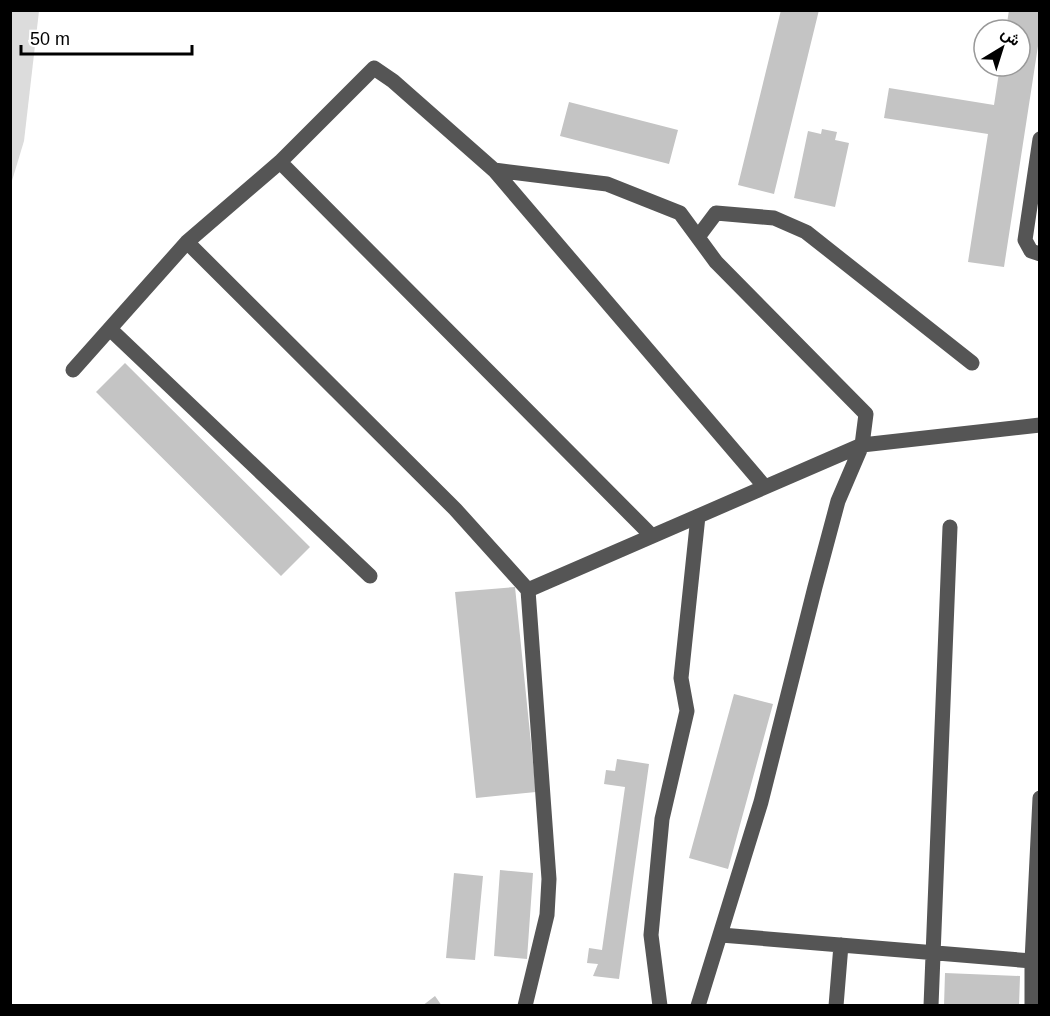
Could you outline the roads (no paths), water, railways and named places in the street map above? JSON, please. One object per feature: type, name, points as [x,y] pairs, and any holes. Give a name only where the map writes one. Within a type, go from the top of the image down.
[{"type":"street","points":[[73,370],[187,242],[280,162],[374,68],[393,81],[494,170],[765,487]]},
{"type":"street","points":[[1040,139],[1025,240],[1031,251],[1040,254]]},
{"type":"street","points":[[280,162],[652,536]]},
{"type":"street","points":[[494,170],[607,184],[680,213],[716,262],[866,414],[862,445],[838,501],[761,802],[698,1005]]},
{"type":"street","points":[[698,237],[716,213],[774,218],[806,232],[972,363]]},
{"type":"street","points":[[187,242],[455,509],[528,590],[549,879],[547,915],[525,1005]]},
{"type":"street","points":[[111,330],[370,576]]},
{"type":"street","points":[[528,590],[862,445],[1040,425]]},
{"type":"street","points":[[660,1005],[651,935],[662,819],[687,711],[681,678],[698,516]]},
{"type":"street","points":[[931,1005],[931,953],[950,527]]},
{"type":"street","points":[[1032,1005],[1040,798]]},
{"type":"street","points":[[721,935],[1032,961]]},
{"type":"street","points":[[836,1005],[841,945]]}]
